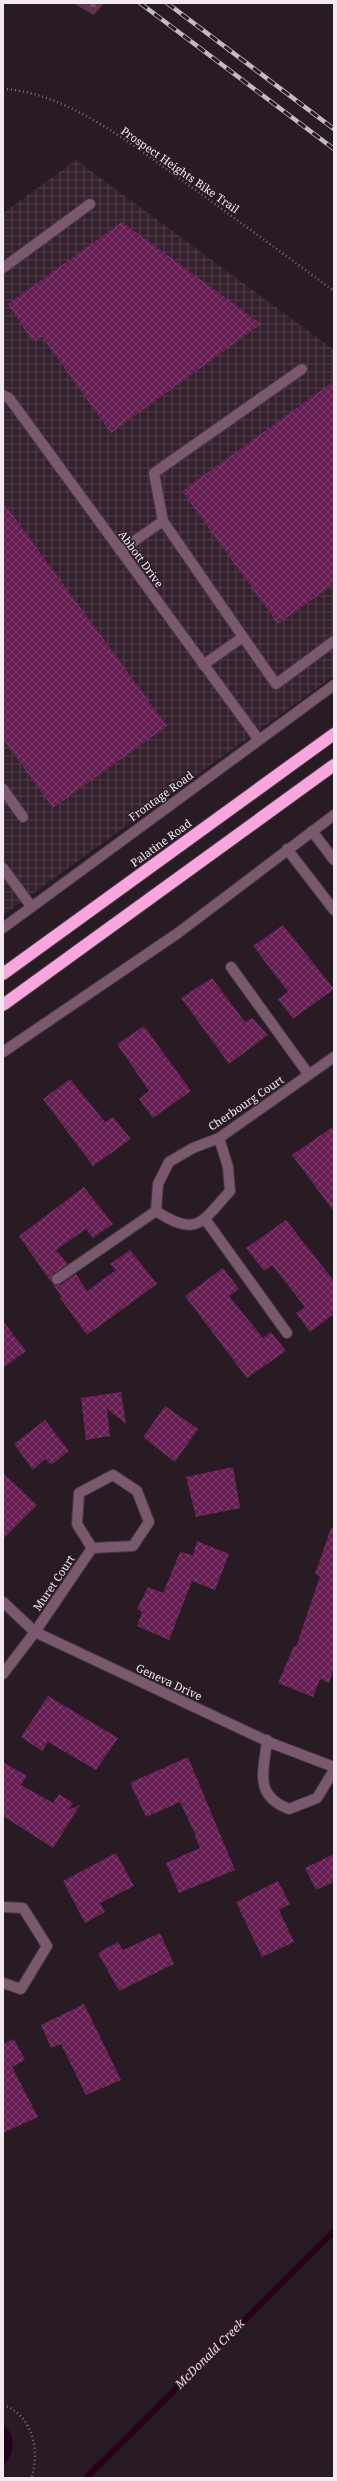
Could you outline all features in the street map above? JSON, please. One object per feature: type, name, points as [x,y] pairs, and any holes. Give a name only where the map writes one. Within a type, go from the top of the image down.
[{"type":"highway","name":"Palatine Road","points":[[3,974],[334,734]]},
{"type":"highway","points":[[3,1005],[334,766]]},
{"type":"street","points":[[3,268],[90,204]]},
{"type":"street","points":[[302,369],[154,473],[163,521],[276,684],[334,641]]},
{"type":"street","name":"Abbott Drive","points":[[3,395],[9,398],[258,740]]},
{"type":"street","points":[[120,551],[163,521]]},
{"type":"street","points":[[203,665],[242,637]]},
{"type":"street","name":"Frontage Road","points":[[3,928],[30,906],[334,685]]},
{"type":"street","points":[[3,789],[23,817]]},
{"type":"street","points":[[3,1052],[178,933],[287,849],[334,815]]},
{"type":"street","points":[[312,831],[334,860]]},
{"type":"street","points":[[287,849],[334,910]]},
{"type":"street","points":[[3,868],[30,906]]},
{"type":"street","points":[[231,967],[309,1075]]},
{"type":"street","name":"Cherbourg Court","points":[[156,1211],[158,1184],[169,1162],[193,1148],[219,1138],[334,1057]]},
{"type":"street","points":[[57,1279],[156,1211],[176,1224],[194,1225],[205,1219],[230,1191],[228,1167],[219,1138]]},
{"type":"street","points":[[205,1219],[287,1333]]},
{"type":"street","points":[[113,1475],[137,1490],[149,1522],[133,1546],[92,1548],[77,1524],[79,1493],[113,1475]]},
{"type":"street","name":"Muret Court","points":[[3,1674],[35,1632],[92,1548]]},
{"type":"street","name":"Geneva Drive","points":[[3,1602],[35,1632],[267,1740],[334,1769]]},
{"type":"street","points":[[267,1740],[262,1786],[268,1796],[277,1804],[289,1809],[317,1798],[334,1769]]},
{"type":"street","points":[[3,1907],[23,1908],[47,1946],[21,1989],[3,1983]]},
{"type":"path","name":"Prospect Heights Bike Trail","points":[[3,88],[51,99],[103,126],[223,210],[334,291]]},
{"type":"path","points":[[3,2405],[14,2408],[24,2420],[34,2442],[35,2468],[31,2478]]},
{"type":"shaded area","points":[[76,160],[334,350],[334,676],[3,915],[3,213]]},
{"type":"shaded area","points":[[3,2424],[11,2434],[13,2445],[10,2456],[3,2466]]},
{"type":"green space","points":[[73,3],[104,3],[94,15]]},
{"type":"building","points":[[122,222],[261,324],[111,433],[42,337],[33,342],[8,304]]},
{"type":"building","points":[[334,381],[334,584],[278,624],[182,491]]},
{"type":"building","points":[[3,502],[167,726],[53,808],[3,739]]},
{"type":"building","points":[[283,925],[334,989],[293,1019],[278,999],[288,992],[253,946]]},
{"type":"building","points":[[212,978],[245,1022],[252,1018],[268,1035],[229,1064],[181,998]]},
{"type":"building","points":[[144,1026],[191,1091],[153,1118],[139,1099],[149,1091],[117,1044]]},
{"type":"building","points":[[70,1079],[105,1122],[113,1117],[131,1139],[93,1166],[43,1099]]},
{"type":"building","points":[[334,1126],[334,1212],[292,1155]]},
{"type":"building","points":[[84,1187],[113,1224],[93,1238],[86,1229],[56,1250],[68,1264],[53,1274],[51,1282],[19,1236]]},
{"type":"building","points":[[286,1220],[334,1281],[334,1314],[310,1332],[296,1313],[305,1307],[272,1265],[264,1271],[246,1248]]},
{"type":"building","points":[[130,1250],[157,1284],[87,1335],[60,1298],[62,1297],[52,1283],[60,1285],[76,1274],[87,1291],[116,1270],[110,1264]]},
{"type":"building","points":[[223,1268],[239,1289],[229,1296],[263,1338],[271,1332],[286,1351],[247,1378],[185,1296]]},
{"type":"building","points":[[3,1321],[26,1351],[3,1368]]},
{"type":"building","points":[[121,1392],[126,1424],[107,1409],[110,1436],[86,1440],[81,1398]]},
{"type":"building","points":[[165,1406],[198,1429],[175,1462],[143,1437]]},
{"type":"building","points":[[45,1420],[69,1451],[51,1465],[45,1459],[33,1470],[14,1444]]},
{"type":"building","points":[[233,1467],[240,1508],[196,1517],[186,1477]]},
{"type":"building","points":[[3,1473],[37,1505],[3,1539]]},
{"type":"building","points":[[331,1528],[334,1528],[334,1669],[329,1683],[320,1679],[313,1697],[278,1683],[294,1646],[296,1647],[320,1576],[315,1574]]},
{"type":"building","points":[[197,1541],[229,1554],[215,1590],[192,1581],[169,1640],[137,1626],[142,1612],[137,1609],[148,1587],[163,1593],[180,1552],[193,1555]]},
{"type":"building","points":[[48,1696],[118,1738],[96,1770],[48,1742],[42,1751],[21,1737]]},
{"type":"building","points":[[188,1757],[235,1870],[179,1893],[166,1863],[200,1848],[195,1837],[196,1836],[180,1802],[146,1817],[130,1783]]},
{"type":"building","points":[[3,1762],[27,1776],[21,1785],[53,1803],[59,1794],[73,1803],[68,1810],[80,1805],[53,1848],[3,1816]]},
{"type":"building","points":[[116,1853],[134,1886],[100,1903],[105,1912],[85,1923],[63,1881]]},
{"type":"building","points":[[334,1854],[334,1882],[316,1890],[305,1868]]},
{"type":"building","points":[[278,1881],[290,1904],[279,1910],[294,1942],[262,1957],[236,1902]]},
{"type":"building","points":[[160,1933],[174,1964],[119,1991],[98,1953],[118,1942],[123,1950]]},
{"type":"building","points":[[84,2004],[121,2080],[86,2095],[61,2044],[51,2048],[41,2025]]},
{"type":"building","points":[[14,2039],[25,2060],[12,2067],[38,2117],[3,2133],[3,2044]]},
{"type":"waterway","name":"McDonald Creek","points":[[86,2478],[334,2231]]},
{"type":"railway","points":[[140,3],[334,149]]},
{"type":"railway","points":[[167,3],[334,129]]}]
